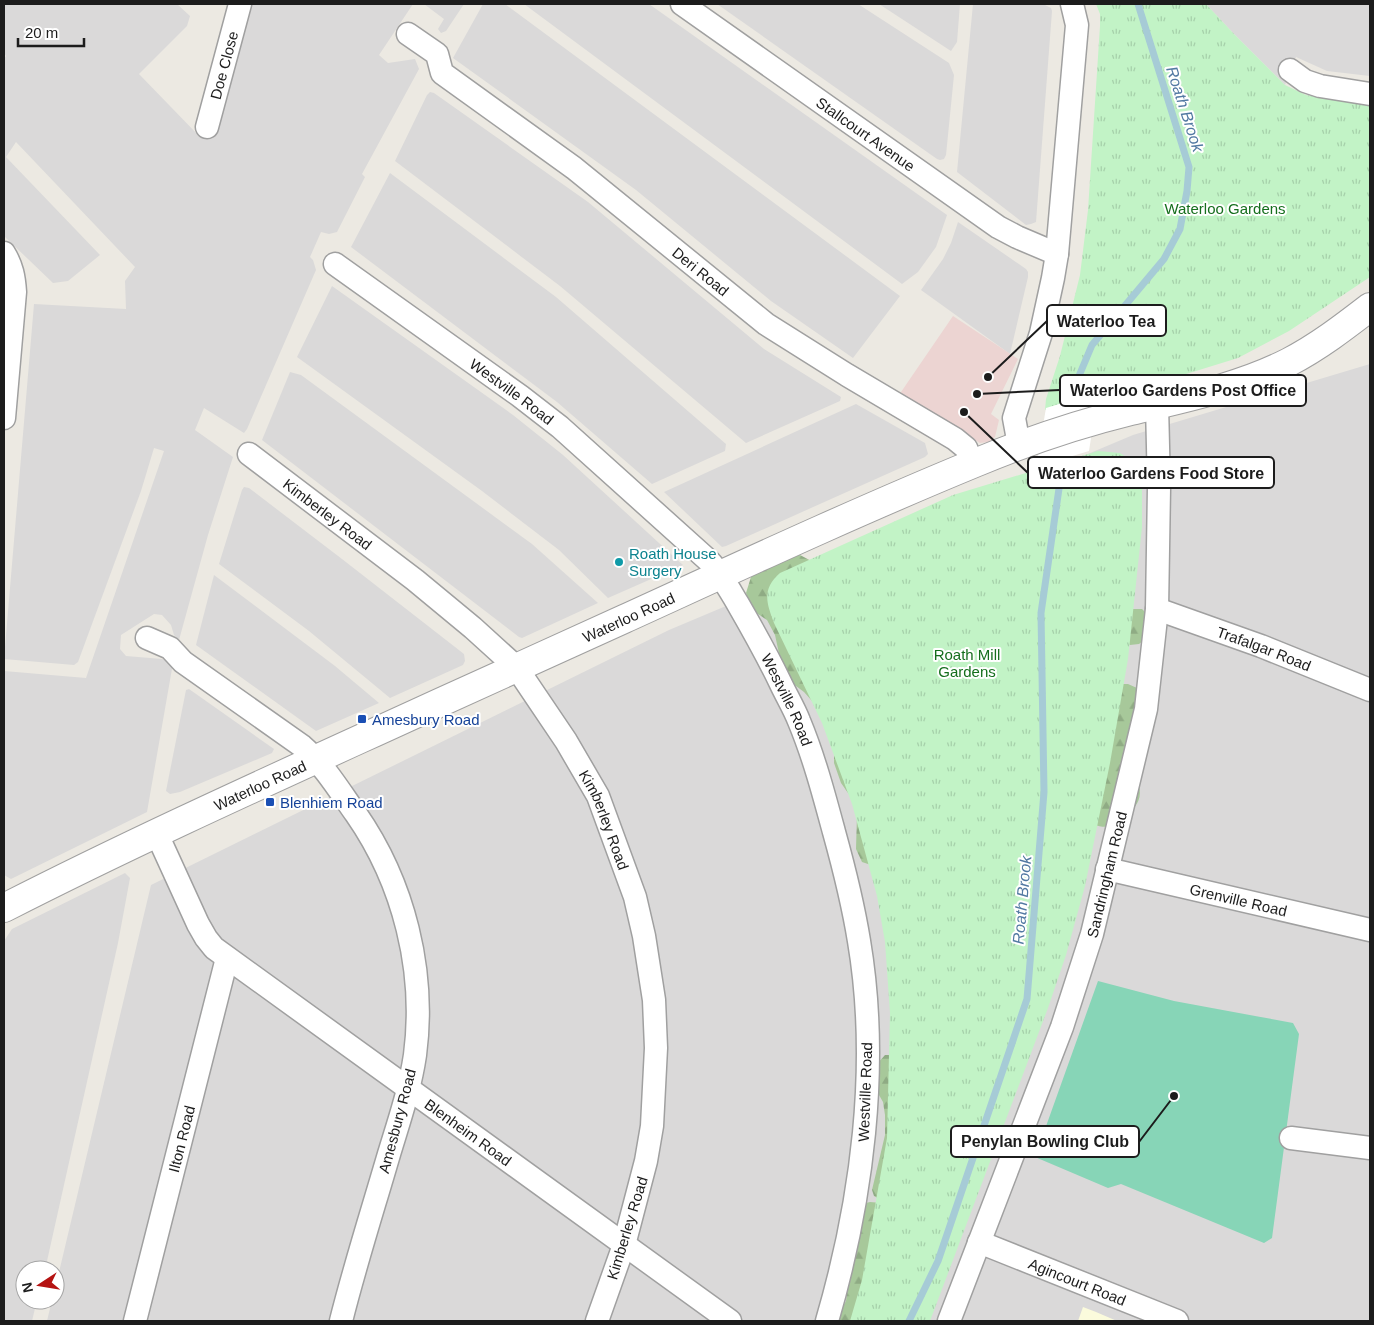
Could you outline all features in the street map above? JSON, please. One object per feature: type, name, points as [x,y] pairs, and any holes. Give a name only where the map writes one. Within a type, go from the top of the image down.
[{"type":"street","name":"Doe Close","points":[[207,127],[240,4]]},
{"type":"street","name":"Stallcourt Avenue","points":[[682,4],[998,227],[1017,238],[1057,254]]},
{"type":"street","points":[[1024,444],[1014,418],[1041,333],[1057,254],[1077,25],[1072,4]]},
{"type":"street","name":"Deri Road","points":[[408,34],[437,54],[442,73],[574,168],[766,324],[847,376],[955,439],[966,448],[973,464]]},
{"type":"street","points":[[1290,70],[1305,81],[1320,86],[1370,94]]},
{"type":"street","points":[[4,253],[14,276],[16,292],[4,418]]},
{"type":"street","name":"Westville Road","points":[[335,264],[520,396],[560,427],[702,555],[721,574],[765,650],[799,722],[820,782],[849,885],[860,943],[866,1009],[867,1085],[864,1142],[854,1204],[838,1281],[826,1321]]},
{"type":"street","name":"Waterloo Road","points":[[4,908],[156,832],[721,574],[973,464],[1024,444],[1115,415],[1221,389],[1288,362],[1321,343],[1370,308]]},
{"type":"street","name":"Sandringham Road","points":[[949,1321],[1068,1010],[1092,934],[1146,709],[1157,609],[1159,488],[1157,405]]},
{"type":"street","name":"Kimberley Road","points":[[249,454],[408,574],[516,667],[566,741],[598,796],[635,897],[644,936],[654,1000],[656,1048],[655,1094],[646,1161],[624,1246],[597,1321]]},
{"type":"street","name":"Trafalgar Road","points":[[1157,609],[1261,646],[1370,690]]},
{"type":"street","name":"Amesbury Road","points":[[148,638],[170,648],[184,662],[316,758],[367,830],[386,865],[401,903],[412,948],[416,982],[417,1024],[415,1054],[408,1089],[341,1321]]},
{"type":"street","name":"Blenheim Road","points":[[156,832],[198,924],[214,948],[730,1321]]},
{"type":"street","name":"Grenville Road","points":[[1107,869],[1370,930]]},
{"type":"street","name":"Ilton Road","points":[[135,1321],[227,958]]},
{"type":"street","points":[[1291,1138],[1370,1148]]},
{"type":"street","name":"Agincourt Road","points":[[979,1242],[1177,1321]]},
{"type":"shaded area","points":[[4,4],[177,4],[190,16],[187,26],[139,74],[200,137],[216,135],[246,4],[413,4],[379,55],[388,63],[415,59],[419,69],[362,174],[365,177],[337,232],[329,234],[321,232],[310,257],[316,270],[247,429],[244,433],[204,408],[195,430],[233,457],[208,535],[179,640],[174,635],[171,625],[162,615],[154,614],[121,635],[120,649],[126,656],[162,659],[173,663],[147,812],[11,879],[4,875],[4,671],[86,678],[164,451],[154,448],[141,491],[78,662],[74,665],[4,659],[34,304],[126,309],[125,281],[135,267],[16,142],[6,157],[100,255],[68,281],[53,283],[4,236],[4,59],[6,56],[4,53]]},
{"type":"shaded area","points":[[424,4],[464,4],[446,31],[441,33],[438,29],[444,19]]},
{"type":"shaded area","points":[[483,4],[505,4],[900,296],[853,358],[771,301],[636,190],[453,58]]},
{"type":"shaded area","points":[[524,4],[649,4],[947,215],[936,247],[918,272],[902,284]]},
{"type":"shaded area","points":[[717,4],[858,4],[949,63],[954,75],[946,155],[944,159],[937,159]]},
{"type":"shaded area","points":[[879,4],[960,4],[957,42],[951,51]]},
{"type":"shaded area","points":[[973,4],[1043,4],[1051,8],[1052,11],[1036,222],[1031,224],[1026,225],[957,172]]},
{"type":"shaded area","points":[[1206,4],[1370,4],[1370,76],[1327,71],[1296,57],[1285,85]]},
{"type":"shaded area","points":[[430,92],[588,202],[764,349],[841,397],[840,401],[746,443],[560,286],[395,161]]},
{"type":"shaded area","points":[[390,173],[556,297],[726,444],[725,451],[652,484],[557,402],[351,247]]},
{"type":"shaded area","points":[[958,222],[1028,272],[1010,354],[921,290],[943,259]]},
{"type":"shaded area","points":[[332,286],[513,415],[563,455],[683,565],[608,598],[559,550],[482,491],[297,357]]},
{"type":"shaded area","points":[[953,316],[1018,359],[991,414],[999,420],[995,437],[989,442],[980,443],[899,395]]},
{"type":"shaded area","points":[[1370,364],[1370,1321],[47,1321],[50,1310],[65,1310],[65,1260],[62,1260],[151,885],[669,630],[1133,435]]},
{"type":"shaded area","points":[[290,372],[301,375],[532,544],[598,603],[522,638],[519,637],[262,440]]},
{"type":"shaded area","points":[[856,404],[925,443],[928,454],[722,547],[664,492]]},
{"type":"shaded area","points":[[244,487],[249,488],[464,654],[465,661],[463,665],[390,698],[309,631],[219,564]]},
{"type":"shaded area","points":[[214,575],[335,666],[379,703],[316,731],[196,645]]},
{"type":"shaded area","points":[[189,689],[274,749],[272,753],[180,792],[170,794],[166,791],[186,690]]},
{"type":"shaded area","points":[[125,873],[130,878],[118,943],[47,1260],[15,1260],[15,1310],[35,1310],[32,1321],[4,1321],[4,941],[12,929]]},
{"type":"shaded area","points":[[1083,1307],[1096,1312],[1117,1321],[1078,1321]]},
{"type":"green space","name":"Waterloo Gardens","points":[[1096,4],[1206,4],[1285,85],[1306,95],[1370,106],[1370,277],[1289,331],[1238,358],[1183,375],[1120,387],[1045,410],[1046,399],[1060,356],[1080,275],[1088,210],[1100,26],[1100,14]]},
{"type":"green space","name":"Roath Mill Gardens","points":[[1098,451],[1120,453],[1135,464],[1139,471],[1142,489],[1142,527],[1128,659],[1110,763],[1085,886],[1066,955],[1048,1008],[930,1321],[850,1321],[862,1280],[887,1138],[890,1013],[885,942],[877,896],[852,804],[822,723],[774,623],[769,609],[768,590],[780,573],[953,495]]},
{"type":"green space","points":[[800,555],[817,564],[871,865],[862,862],[856,849],[857,814],[853,800],[841,783],[834,763],[834,747],[820,710],[783,672],[775,635],[767,620],[752,610],[746,593],[751,577],[761,566],[779,557]]},
{"type":"green space","points":[[1130,609],[1142,609],[1148,615],[1148,637],[1139,644],[1130,645],[1123,641]]},
{"type":"green space","points":[[1117,684],[1128,684],[1137,688],[1140,797],[1133,809],[1125,816],[1112,825],[1102,827],[1094,825]]},
{"type":"green space","points":[[1098,981],[1174,1001],[1293,1023],[1299,1034],[1272,1238],[1264,1243],[1121,1184],[1108,1188],[1035,1157]]},
{"type":"green space","points":[[885,1055],[898,1055],[881,1200],[874,1196],[872,1190],[885,1135],[883,1102],[875,1088],[876,1065]]},
{"type":"green space","points":[[870,1202],[882,1203],[871,1321],[835,1321],[846,1301],[858,1205]]},
{"type":"pier","points":[[1098,392],[1089,451],[1036,467],[1046,408]]},
{"type":"waterway","name":"Roath Brook","points":[[1072,402],[1076,383],[1092,345],[1164,259],[1180,229],[1187,191],[1189,167],[1138,4]]},
{"type":"waterway","name":"Roath Brook","points":[[909,1321],[938,1261],[1027,999],[1044,792],[1041,613],[1063,461]]},
{"type":"place","name":"Waterloo Tea","points":[[988,377]]},
{"type":"place","name":"Waterloo Gardens Post Office","points":[[977,394]]},
{"type":"place","name":"Waterloo Gardens Food Store","points":[[964,412]]},
{"type":"place","name":"Roath House Surgery","points":[[619,562]]},
{"type":"place","name":"Amesbury Road","points":[[362,719]]},
{"type":"place","name":"Blenhiem Road","points":[[270,802]]},
{"type":"place","name":"Penylan Bowling Club","points":[[1174,1096]]}]
